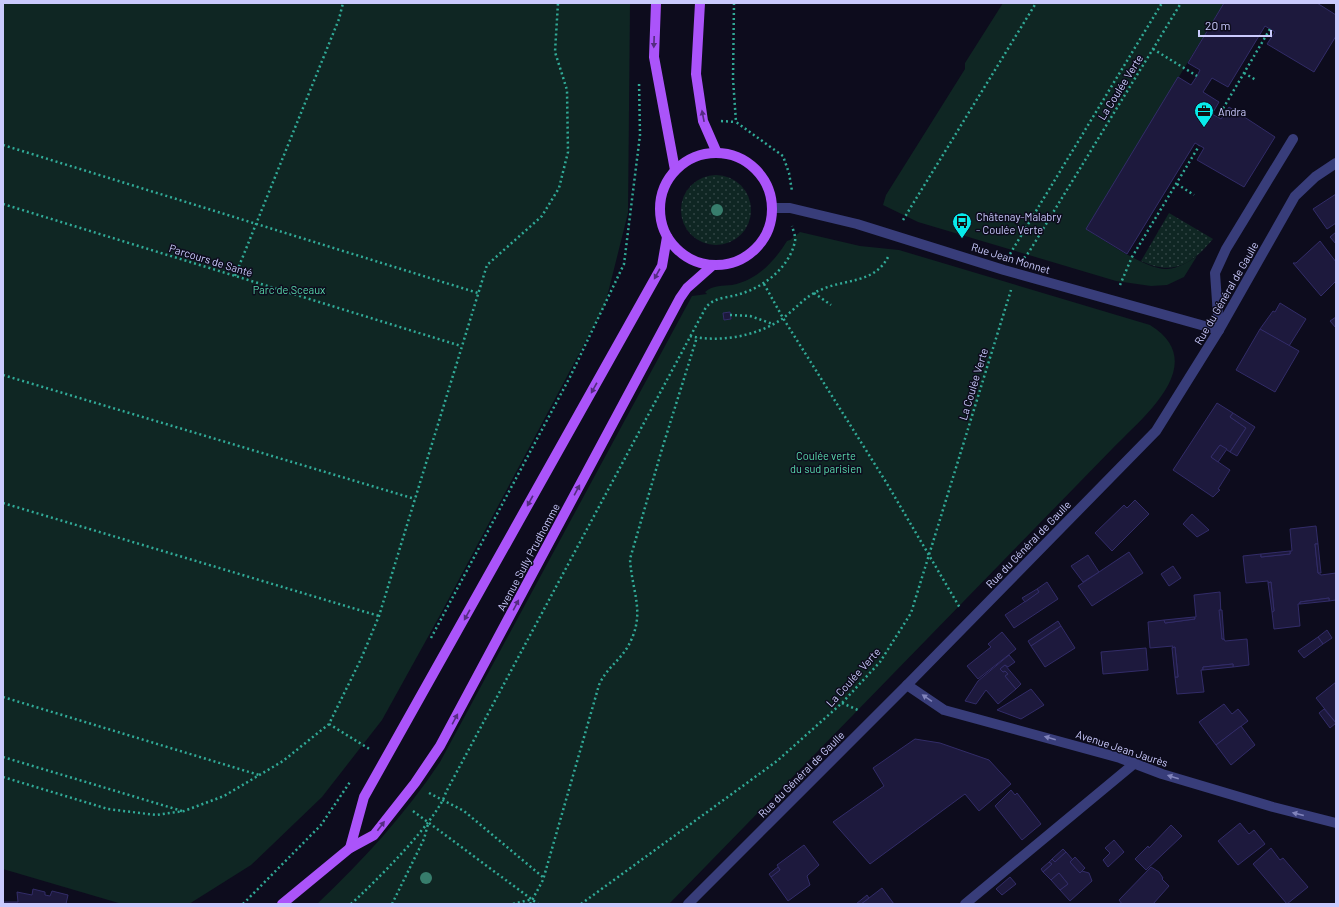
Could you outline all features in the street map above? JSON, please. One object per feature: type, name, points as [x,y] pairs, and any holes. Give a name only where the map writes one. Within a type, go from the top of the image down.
[{"type":"main road","points":[[656,3],[654,57],[675,170]]},
{"type":"main road","points":[[700,3],[696,74],[703,121],[717,152]]},
{"type":"main road","points":[[717,152],[743,160],[762,177],[769,191],[772,208],[766,234],[750,254],[731,263],[713,265],[687,257],[667,237],[661,223],[660,208],[662,192],[675,170],[688,160],[701,154],[717,152]]},
{"type":"main road","points":[[350,848],[364,797],[662,266],[667,237]]},
{"type":"main road","name":"Avenue Sully Prudhomme","points":[[282,904],[350,848],[374,835],[415,782],[440,746],[680,298],[687,288],[713,265]]},
{"type":"street","points":[[1219,330],[1215,273],[1226,249],[1293,140]]},
{"type":"street","name":"Rue du Général de Gaulle","points":[[688,904],[907,685],[1156,431],[1219,330],[1295,196],[1315,177],[1336,163]]},
{"type":"street","name":"Rue Jean Monnet","points":[[772,208],[790,208],[857,224],[1004,270],[1219,330]]},
{"type":"street","name":"Avenue Jean Jaurès","points":[[907,685],[944,710],[1048,737],[1135,763],[1162,774],[1336,823]]},
{"type":"street","points":[[965,904],[1135,763]]},
{"type":"path","points":[[235,276],[339,19],[343,3]]},
{"type":"path","points":[[3,777],[108,809],[156,815],[184,811],[224,796],[260,775],[282,761],[329,724],[361,659],[379,616],[487,265],[542,216],[559,188],[568,152],[568,90],[555,52],[558,3]]},
{"type":"path","points":[[734,3],[733,79],[736,122]]},
{"type":"path","points":[[903,220],[1036,3]]},
{"type":"path","points":[[1010,254],[1162,3]]},
{"type":"path","name":"La Coulée Verte","points":[[1022,260],[1029,252],[1181,3]]},
{"type":"path","points":[[1218,117],[1270,30]]},
{"type":"path","points":[[1153,49],[1197,76]]},
{"type":"path","points":[[1244,73],[1256,80]]},
{"type":"path","points":[[718,121],[736,122],[783,156],[792,187]]},
{"type":"path","points":[[428,644],[570,377],[624,264],[640,135]]},
{"type":"path","points":[[3,145],[478,293]]},
{"type":"path","points":[[1113,301],[1132,257],[1199,146]]},
{"type":"path","points":[[1177,184],[1194,195]]},
{"type":"path","name":"Parcours de Santé","points":[[3,204],[461,346]]},
{"type":"path","points":[[351,904],[428,823],[444,800],[446,792],[710,301],[741,294],[764,284],[782,267],[790,254],[795,240],[793,234]]},
{"type":"path","points":[[690,336],[716,338],[745,335],[762,330],[783,318],[814,293],[834,284],[870,276],[882,268],[889,255]]},
{"type":"path","points":[[764,284],[783,318],[886,482],[969,622]]},
{"type":"path","name":"La Coulée Verte","points":[[581,904],[776,761],[842,703],[880,662],[911,613],[930,556],[1012,287]]},
{"type":"path","points":[[814,293],[831,305]]},
{"type":"path","points":[[730,315],[750,316],[774,324]]},
{"type":"path","points":[[530,904],[544,878],[599,685],[609,667],[625,650],[635,630],[638,612],[630,559],[697,337]]},
{"type":"path","points":[[3,375],[415,499]]},
{"type":"path","points":[[3,503],[379,616]]},
{"type":"path","points":[[3,697],[260,775]]},
{"type":"path","points":[[329,724],[375,753]]},
{"type":"path","points":[[367,756],[375,743]]},
{"type":"path","points":[[3,757],[184,811]]},
{"type":"path","points":[[243,904],[321,825],[352,780]]},
{"type":"path","points":[[426,791],[464,811],[544,878]]},
{"type":"path","points":[[412,810],[538,904]]},
{"type":"path","points":[[392,904],[424,840],[428,823]]},
{"type":"path","points":[[514,904],[533,900]]},
{"type":"green space","name":"Parc de Sceaux","points":[[3,3],[630,3],[628,213],[605,305],[439,617],[382,720],[322,797],[251,865],[189,904],[122,904],[3,869]]},
{"type":"green space","points":[[1003,3],[1224,3],[1086,229],[1125,254],[1158,268],[1167,269],[1179,266],[1197,256],[1184,277],[1167,285],[1151,286],[1116,281],[918,222],[883,205],[886,195],[965,69],[965,63]]},
{"type":"green space","points":[[716,175],[729,178],[741,185],[748,197],[751,210],[748,223],[741,235],[729,242],[716,245],[703,242],[691,235],[684,223],[681,210],[684,197],[691,185],[703,178]]},
{"type":"green space","points":[[1169,213],[1213,239],[1197,256],[1181,265],[1163,268],[1141,261]]},
{"type":"green space","name":"Coulée verte du sud parisien","points":[[800,232],[860,246],[899,250],[1150,325],[1167,340],[1174,356],[1173,372],[1166,389],[1140,421],[669,904],[317,904],[351,871],[398,819],[427,782],[440,762],[692,296],[707,294],[705,292],[711,288],[741,283],[749,279],[764,269],[787,241]]},
{"type":"building","name":"Andra","points":[[1224,3],[1317,3],[1336,15],[1336,36],[1314,72],[1267,44],[1275,32],[1265,26],[1228,87],[1212,78],[1203,92],[1219,102],[1212,114],[1221,119],[1229,107],[1275,137],[1244,187],[1197,160],[1204,148],[1195,143],[1127,254],[1086,229],[1178,77],[1191,85],[1197,76],[1200,70],[1188,63]]},
{"type":"building","points":[[1336,194],[1336,223],[1327,229],[1313,209]]},
{"type":"building","points":[[1336,232],[1336,244],[1330,237]]},
{"type":"building","points":[[1320,241],[1336,262],[1336,281],[1321,296],[1293,263],[1296,263]]},
{"type":"building","points":[[1280,303],[1306,319],[1289,346],[1260,329],[1273,311],[1275,312]]},
{"type":"building","points":[[730,312],[731,319],[724,320],[723,313]]},
{"type":"building","points":[[1336,317],[1336,328],[1330,321]]},
{"type":"building","points":[[1260,329],[1299,351],[1275,392],[1236,370]]},
{"type":"building","points":[[1217,403],[1233,413],[1230,417],[1246,428],[1230,452],[1220,445],[1211,457],[1230,470],[1218,489],[1220,490],[1213,497],[1173,470]]},
{"type":"building","points":[[1233,413],[1255,427],[1237,456],[1230,452],[1246,428],[1230,417]]},
{"type":"building","points":[[1220,445],[1227,449],[1218,462],[1211,457]]},
{"type":"building","points":[[1135,500],[1149,514],[1112,551],[1095,533],[1124,505],[1127,508]]},
{"type":"building","points":[[1192,514],[1209,530],[1197,537],[1183,524]]},
{"type":"building","points":[[1316,526],[1318,544],[1315,544],[1318,573],[1321,575],[1336,573],[1336,600],[1329,601],[1329,598],[1300,602],[1300,604],[1298,604],[1300,626],[1274,629],[1271,582],[1246,583],[1243,556],[1261,554],[1261,557],[1290,554],[1290,551],[1292,551],[1290,529]]},
{"type":"building","points":[[1315,544],[1318,544],[1321,573],[1318,573]]},
{"type":"building","points":[[1290,551],[1290,554],[1261,557],[1261,554]]},
{"type":"building","points":[[1129,552],[1143,573],[1092,606],[1078,586]]},
{"type":"building","points":[[1088,555],[1099,572],[1083,582],[1071,566]]},
{"type":"building","points":[[1173,566],[1181,578],[1169,586],[1161,574]]},
{"type":"building","points":[[1047,582],[1058,599],[1014,628],[1005,615],[1039,592],[1037,589]]},
{"type":"building","points":[[1271,582],[1274,611],[1272,612],[1268,583]]},
{"type":"building","points":[[1037,589],[1039,592],[1025,602],[1022,598]]},
{"type":"building","points":[[1220,592],[1222,639],[1225,641],[1247,639],[1249,665],[1233,667],[1233,664],[1203,667],[1203,670],[1201,670],[1204,692],[1177,694],[1175,677],[1178,677],[1175,647],[1150,648],[1148,622],[1164,620],[1165,623],[1195,619],[1194,595]]},
{"type":"building","points":[[1329,598],[1329,601],[1300,604],[1300,602]]},
{"type":"building","points":[[1219,610],[1222,610],[1224,639],[1222,639]]},
{"type":"building","points":[[1194,617],[1195,619],[1165,623],[1164,620]]},
{"type":"building","points":[[1058,621],[1061,626],[1031,646],[1028,641]]},
{"type":"building","points":[[1061,626],[1075,648],[1045,667],[1031,646]]},
{"type":"building","points":[[1327,630],[1332,638],[1323,644],[1318,637]]},
{"type":"building","points":[[1002,632],[1016,649],[978,679],[967,666],[991,647],[988,644]]},
{"type":"building","points":[[1318,637],[1323,644],[1304,658],[1298,651]]},
{"type":"building","points":[[1175,647],[1178,677],[1175,677],[1172,648]]},
{"type":"building","points":[[1146,648],[1148,670],[1103,674],[1101,652]]},
{"type":"building","points":[[1009,655],[1015,662],[1008,667],[1005,665],[1000,669],[1008,674],[1005,676],[1016,689],[998,704],[986,690],[976,704],[965,701],[978,681]]},
{"type":"building","points":[[1233,664],[1233,667],[1203,670],[1203,667]]},
{"type":"building","points":[[1005,665],[1021,684],[1016,689],[1005,676],[1008,674],[1000,669]]},
{"type":"building","points":[[1336,682],[1336,723],[1316,698]]},
{"type":"building","points":[[1031,689],[1044,705],[1021,719],[997,710]]},
{"type":"building","points":[[1224,704],[1232,714],[1238,709],[1248,721],[1216,745],[1199,722]]},
{"type":"building","points":[[1324,709],[1336,723],[1330,728],[1319,713]]},
{"type":"building","points":[[1241,726],[1255,745],[1231,765],[1216,745]]},
{"type":"building","points":[[915,739],[940,743],[989,760],[1011,784],[979,811],[965,794],[870,864],[833,822],[884,786],[873,768]]},
{"type":"building","points":[[1011,790],[1015,795],[1017,793],[1041,824],[1022,840],[995,806]]},
{"type":"building","points":[[1240,823],[1249,834],[1254,830],[1265,844],[1238,865],[1218,841]]},
{"type":"building","points":[[1171,825],[1182,836],[1146,870],[1135,859],[1148,846],[1149,848]]},
{"type":"building","points":[[1114,840],[1124,852],[1108,867],[1103,860],[1110,853],[1105,848]]},
{"type":"building","points":[[804,845],[819,865],[807,876],[810,885],[788,901],[771,877],[780,870],[777,865]]},
{"type":"building","points":[[1271,848],[1280,860],[1283,858],[1308,887],[1287,904],[1253,864]]},
{"type":"building","points":[[1063,849],[1066,852],[1055,862],[1052,859]]},
{"type":"building","points":[[1066,852],[1073,860],[1070,862],[1080,873],[1082,871],[1089,873],[1092,881],[1070,901],[1060,890],[1068,884],[1059,873],[1051,880],[1043,872],[1052,864],[1049,862],[1052,859],[1055,862]]},
{"type":"building","points":[[1075,857],[1085,868],[1080,873],[1070,862]]},
{"type":"building","points":[[1049,862],[1052,864],[1043,872],[1041,869]]},
{"type":"building","points":[[778,867],[780,870],[771,877],[769,874]]},
{"type":"building","points":[[1151,867],[1159,872],[1163,878],[1162,879],[1169,886],[1153,904],[1122,904],[1119,900]]},
{"type":"building","points":[[1059,873],[1068,884],[1060,890],[1051,880]]},
{"type":"building","points":[[1010,877],[1016,884],[1002,895],[996,889]]},
{"type":"building","points":[[882,888],[894,904],[861,904],[869,898]]},
{"type":"building","points":[[33,889],[45,892],[45,895],[50,896],[52,891],[68,895],[66,904],[3,904],[3,902],[18,902],[17,892],[32,895]]},
{"type":"building","points":[[867,895],[869,898],[861,904],[856,904]]},
{"type":"place","name":"Andra","points":[[1204,128]]},
{"type":"place","name":"Châtenay-Malabry - Coulée Verte","points":[[962,239]]}]
